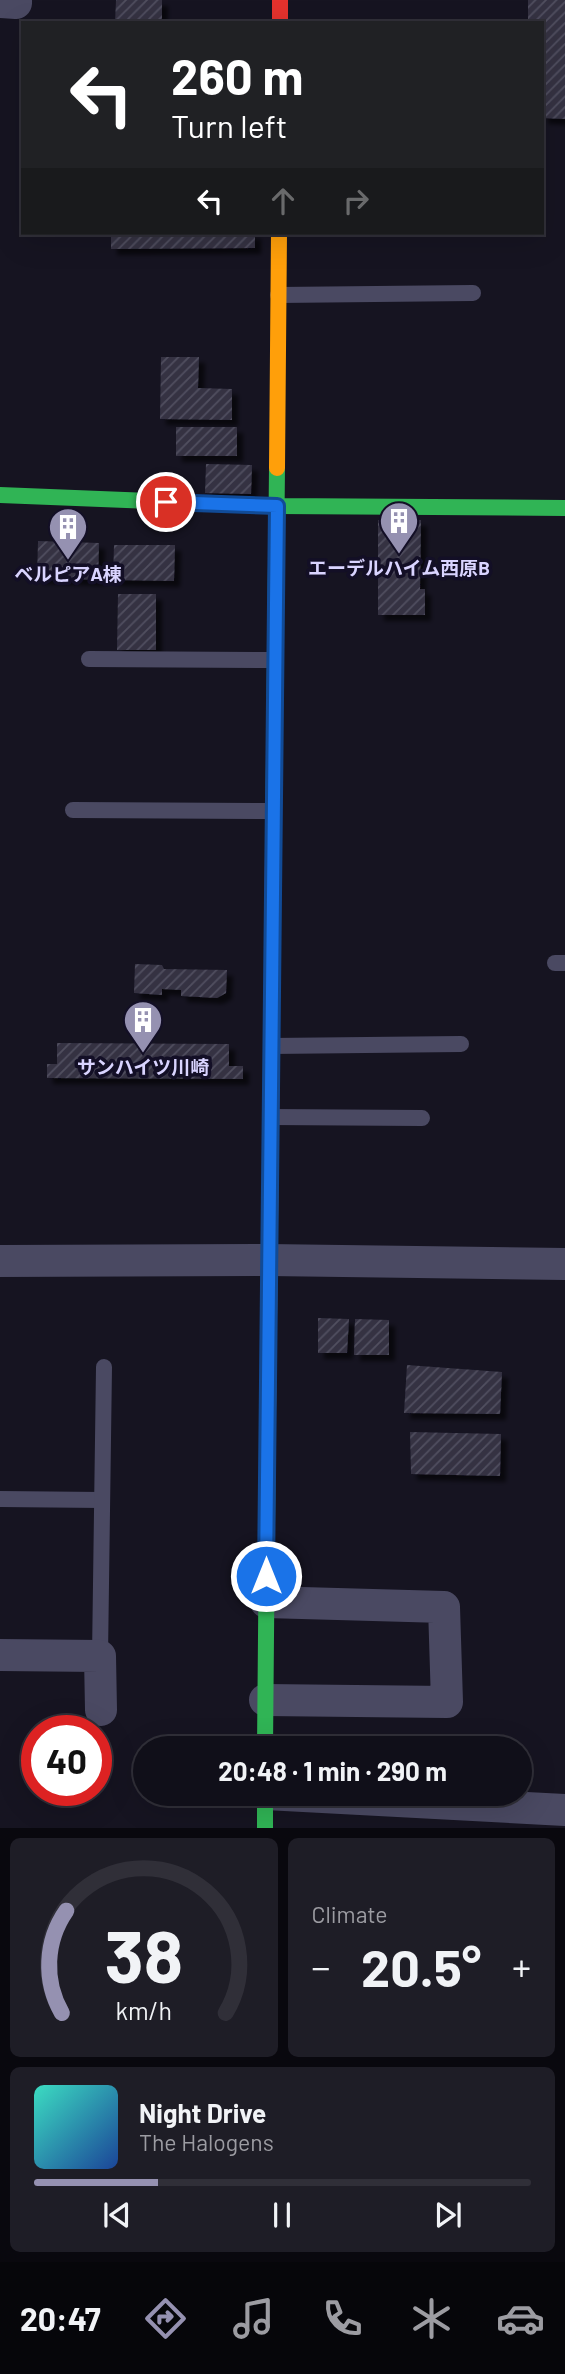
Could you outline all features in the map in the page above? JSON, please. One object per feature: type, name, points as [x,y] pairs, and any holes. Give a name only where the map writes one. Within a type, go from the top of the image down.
[{"type":"street","points":[[0,2],[16,3],[16,0]]},
{"type":"street","points":[[280,0],[280,21]]},
{"type":"street","points":[[265,1736],[279,235]]},
{"type":"street","points":[[0,495],[277,506],[565,508]]},
{"type":"street","points":[[0,1261],[268,1260],[565,1264]]},
{"type":"street","points":[[265,1700],[447,1702],[444,1607],[266,1602]]},
{"type":"street","points":[[0,1655],[100,1656],[101,1710]]},
{"type":"street","points":[[265,1806],[265,1828]]},
{"type":"street","points":[[490,1806],[565,1810]]},
{"type":"lane","points":[[278,295],[473,293]]},
{"type":"lane","points":[[89,659],[275,660]]},
{"type":"lane","points":[[72,810],[273,811]]},
{"type":"lane","points":[[271,1046],[461,1045]]},
{"type":"lane","points":[[270,1117],[422,1118]]},
{"type":"lane","points":[[100,1656],[104,1367]]},
{"type":"lane","points":[[0,1499],[102,1500]]},
{"type":"building","points":[[116,0],[162,0],[162,21],[115,21]]},
{"type":"building","points":[[528,0],[565,0],[565,119],[544,118],[544,21],[528,21]]},
{"type":"building","points":[[111,235],[255,235],[255,248],[111,249]]},
{"type":"building","points":[[161,357],[199,357],[198,388],[232,389],[232,420],[160,419]]},
{"type":"building","points":[[176,427],[237,427],[237,456],[176,456]]},
{"type":"building","points":[[206,464],[252,465],[251,494],[205,493]]},
{"type":"building","name":"エーデルハイム西原B","points":[[378,520],[421,520],[420,589],[425,589],[425,615],[378,615]]},
{"type":"building","name":"ベルピアA棟","points":[[38,541],[99,543],[98,580],[37,578]]},
{"type":"building","points":[[114,545],[175,545],[174,581],[113,580]]},
{"type":"building","points":[[118,594],[156,594],[156,650],[117,650]]},
{"type":"building","points":[[135,964],[162,965],[164,969],[227,970],[226,993],[217,998],[181,996],[181,990],[162,989],[162,995],[134,993]]},
{"type":"building","name":"サンハイツ川崎","points":[[57,1043],[229,1044],[229,1066],[243,1066],[243,1079],[47,1078],[47,1064],[57,1064]]},
{"type":"building","points":[[318,1318],[349,1319],[347,1353],[318,1353]]},
{"type":"building","points":[[355,1319],[389,1320],[389,1355],[354,1355]]},
{"type":"building","points":[[407,1365],[502,1372],[500,1414],[404,1413]]},
{"type":"building","points":[[410,1432],[501,1434],[500,1476],[411,1474]]},
{"type":"traffic: fast","points":[[273,856],[277,468]]},
{"type":"traffic: fast","points":[[0,495],[277,506],[565,508]]},
{"type":"traffic: fast","points":[[265,1736],[268,1413]]},
{"type":"traffic: fast","points":[[265,1806],[265,1828]]},
{"type":"traffic: slow","points":[[277,468],[279,235]]},
{"type":"traffic: slow","points":[[268,1413],[271,1127]]},
{"type":"traffic: jam","points":[[280,0],[280,21]]},
{"type":"traffic: jam","points":[[271,1127],[273,856]]},
{"type":"place","name":"エーデルハイム西原B","points":[[399,555]]},
{"type":"place","name":"ベルピアA棟","points":[[68,561]]},
{"type":"place","name":"サンハイツ川崎","points":[[143,1054]]},
{"type":"route","points":[[166,502],[277,506],[266,1576]]}]
